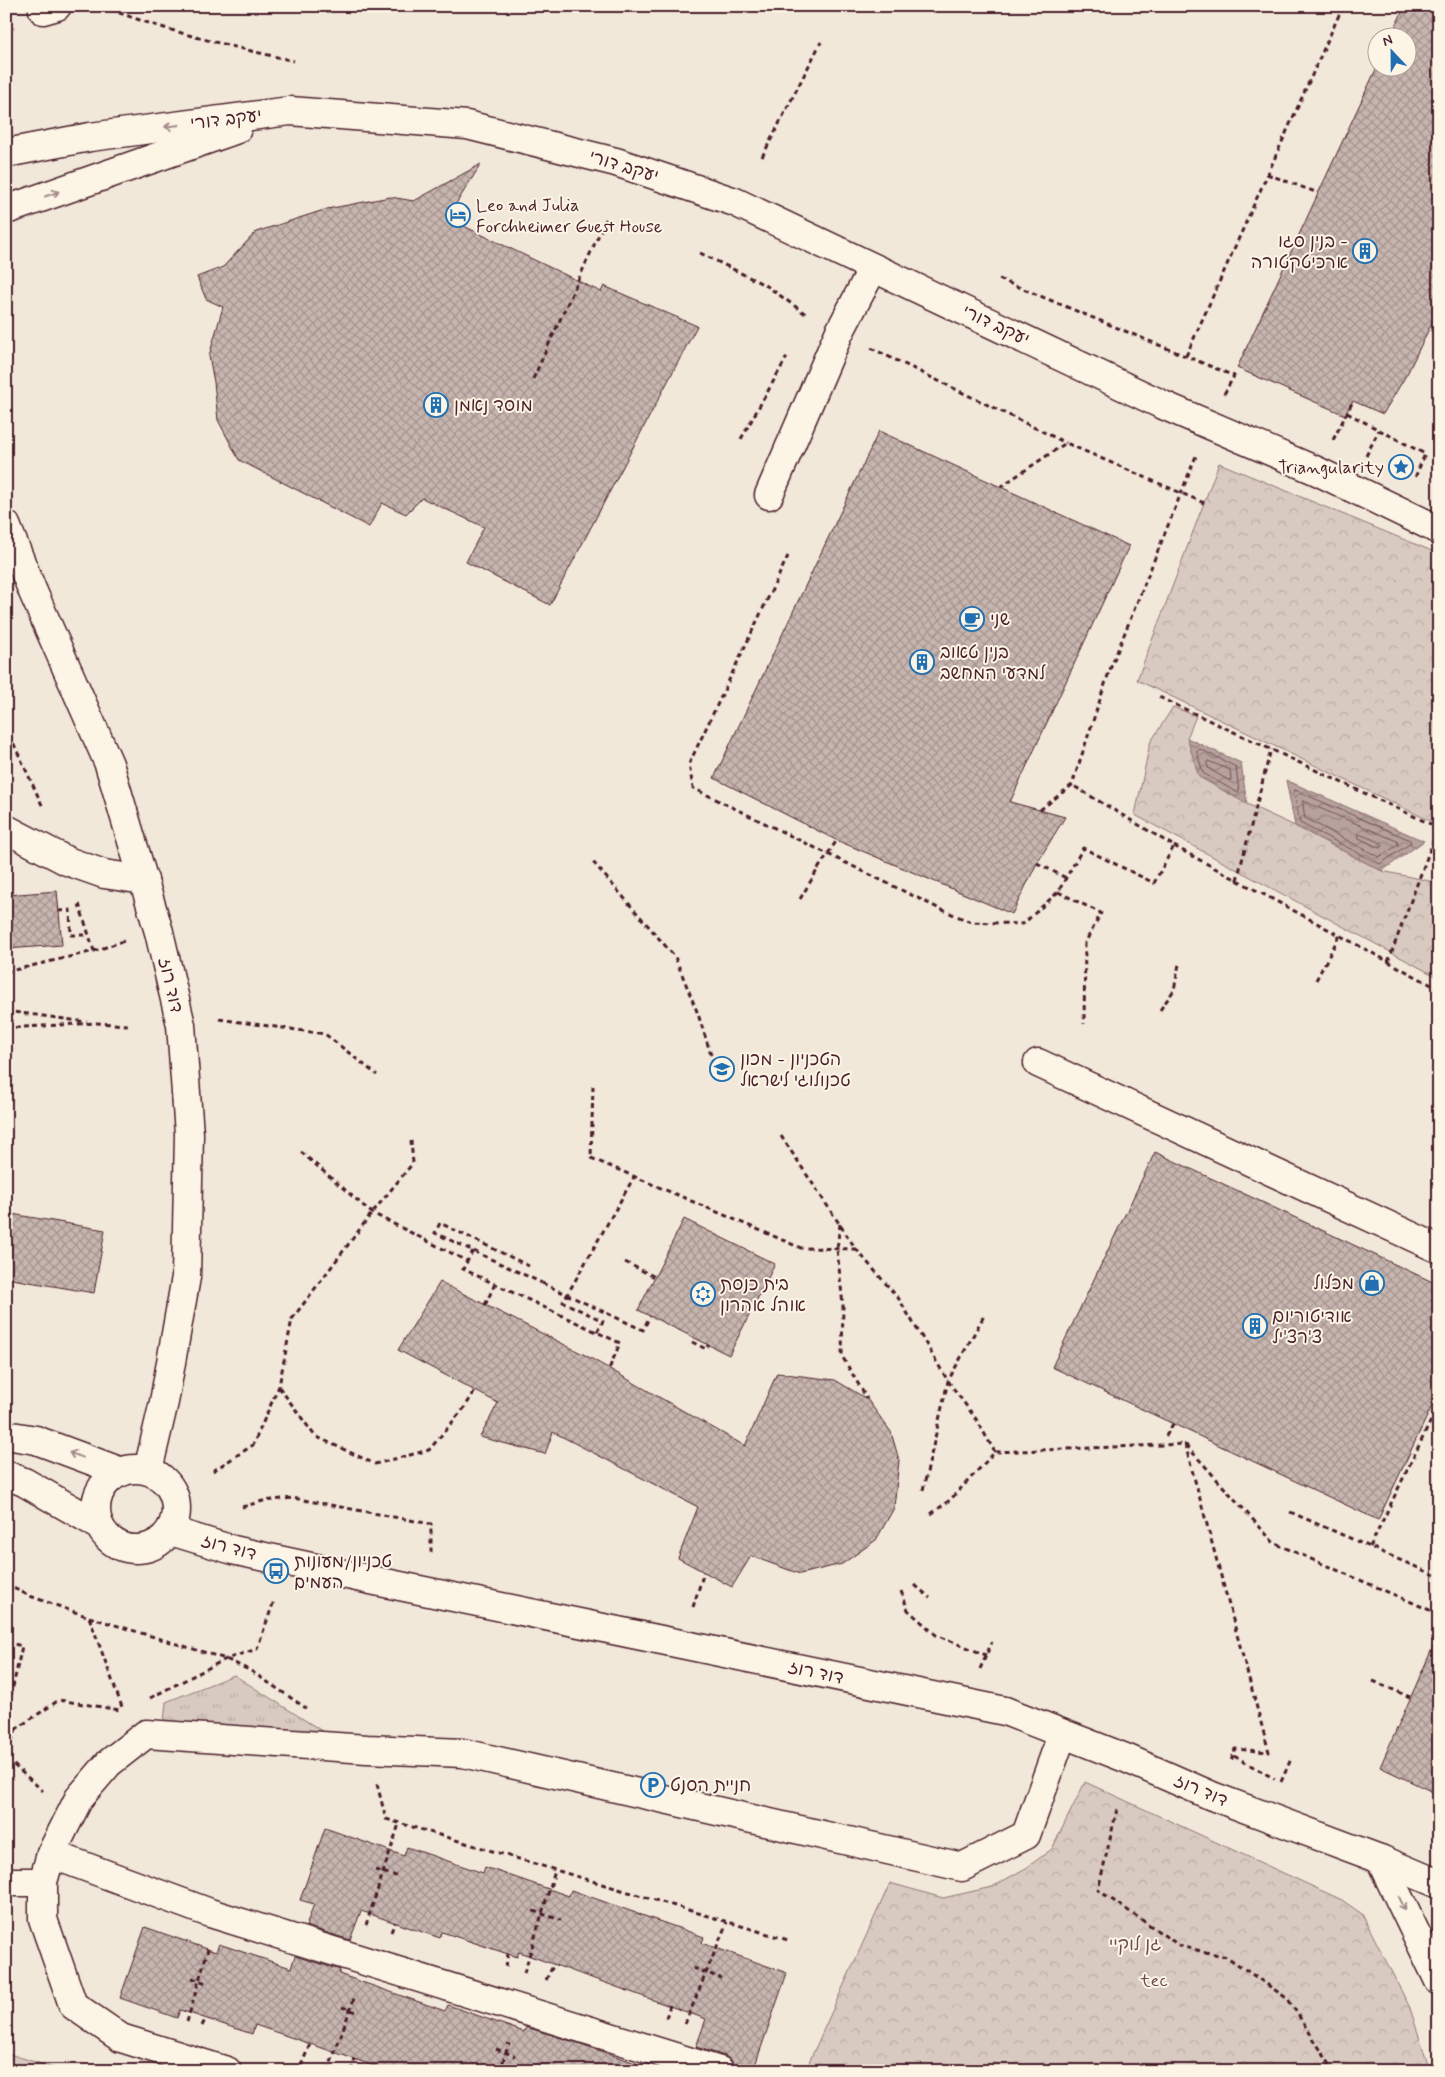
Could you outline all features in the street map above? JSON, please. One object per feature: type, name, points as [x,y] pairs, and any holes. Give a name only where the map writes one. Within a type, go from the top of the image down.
[{"type":"street","name":"יעקב דורי","points":[[6,153],[90,137],[290,111],[467,125],[616,162],[735,202],[1202,422],[1317,471],[1439,530]]},
{"type":"street","points":[[6,210],[290,111]]},
{"type":"street","points":[[770,495],[839,333],[874,268]]},
{"type":"street","name":"דוד רוז","points":[[6,525],[33,592],[109,764],[159,932],[181,1026],[189,1134],[186,1277],[164,1402],[135,1471]]},
{"type":"street","points":[[6,829],[67,860],[104,874],[144,880]]},
{"type":"street","points":[[1038,1063],[1439,1249]]},
{"type":"street","points":[[6,1435],[36,1440],[135,1471],[160,1476],[169,1484],[174,1495],[177,1507],[175,1519],[171,1531],[162,1540],[152,1547],[140,1549],[127,1548],[115,1544],[106,1536],[99,1525],[96,1513],[97,1501],[102,1488],[111,1478],[135,1471]]},
{"type":"street","points":[[6,1475],[24,1482],[99,1525]]},
{"type":"street","name":"דוד רוז","points":[[171,1531],[234,1550],[285,1562],[1005,1711],[1062,1735],[1128,1759],[1212,1796],[1380,1859],[1439,1884]]},
{"type":"street","points":[[226,2071],[121,2038],[73,2005],[43,1919],[43,1882],[51,1854],[79,1798],[109,1763],[146,1734],[367,1749],[463,1753],[962,1866],[1026,1835],[1062,1735]]},
{"type":"street","points":[[51,1854],[210,1913],[720,2071]]},
{"type":"street","points":[[1380,1859],[1439,1981]]},
{"type":"street","points":[[6,1882],[43,1882]]},
{"type":"path","points":[[102,6],[122,14],[224,44],[294,61]]},
{"type":"path","points":[[1186,356],[1342,6]]},
{"type":"path","points":[[762,158],[821,42]]},
{"type":"path","points":[[1267,174],[1318,194]]},
{"type":"path","points":[[533,379],[606,219]]},
{"type":"path","points":[[700,253],[767,286],[810,317],[839,333],[1066,443],[1204,504]]},
{"type":"path","points":[[999,279],[1234,376],[1202,422]]},
{"type":"path","points":[[740,438],[791,349]]},
{"type":"path","points":[[1332,442],[1353,401]]},
{"type":"path","points":[[1347,413],[1425,454],[1401,513]]},
{"type":"path","points":[[1368,454],[1379,430]]},
{"type":"path","points":[[1000,487],[1066,443]]},
{"type":"path","points":[[1040,810],[1072,785],[1109,672],[1182,494]]},
{"type":"path","points":[[788,556],[689,764],[693,788],[938,908],[971,922],[1023,924],[1058,892],[1083,848],[1154,883],[1174,846]]},
{"type":"path","points":[[1158,697],[1439,828],[1388,962]]},
{"type":"path","points":[[1237,880],[1271,749]]},
{"type":"path","points":[[1072,785],[1174,846],[1439,989]]},
{"type":"path","points":[[793,839],[827,855]]},
{"type":"path","points":[[800,899],[836,840]]},
{"type":"path","points":[[593,862],[675,956],[698,1014],[713,1061]]},
{"type":"path","points":[[1037,863],[1066,878]]},
{"type":"path","points":[[1058,892],[1101,913],[1085,943],[1084,1024]]},
{"type":"path","points":[[59,911],[70,910],[71,935],[88,935]]},
{"type":"path","points":[[6,972],[94,951],[159,932]]},
{"type":"path","points":[[1316,980],[1340,935]]},
{"type":"path","points":[[1160,1010],[1174,990],[1179,964]]},
{"type":"path","points":[[6,1011],[97,1023],[128,1025]]},
{"type":"path","points":[[219,1019],[325,1034],[377,1075]]},
{"type":"path","points":[[6,1028],[97,1023]]},
{"type":"path","points":[[593,1086],[590,1158],[801,1248],[856,1249]]},
{"type":"path","points":[[781,1136],[856,1249],[899,1299],[948,1381],[976,1418],[995,1452]]},
{"type":"path","points":[[213,1471],[253,1445],[279,1386],[292,1319],[413,1162],[411,1140]]},
{"type":"path","points":[[301,1152],[372,1213],[467,1261]]},
{"type":"path","points":[[597,1332],[603,1321],[563,1302],[634,1177]]},
{"type":"path","points":[[529,1266],[440,1223],[435,1234],[643,1330],[650,1316]]},
{"type":"path","points":[[840,1224],[837,1249],[843,1305],[842,1356],[867,1399]]},
{"type":"path","points":[[473,1251],[463,1269],[620,1343],[609,1369]]},
{"type":"path","points":[[625,1262],[655,1278]]},
{"type":"path","points":[[485,1305],[495,1284]]},
{"type":"path","points":[[923,1490],[948,1381],[985,1314]]},
{"type":"path","points":[[692,1342],[706,1349],[708,1345]]},
{"type":"path","points":[[279,1386],[315,1436],[375,1464],[429,1450],[475,1391]]},
{"type":"path","points":[[1370,1547],[1439,1404]]},
{"type":"path","points":[[1166,1436],[1173,1424]]},
{"type":"path","points":[[931,1514],[950,1500],[995,1452],[1185,1444]]},
{"type":"path","points":[[1185,1444],[1274,1543],[1439,1614]]},
{"type":"path","points":[[1185,1444],[1269,1752],[1235,1749],[1231,1761]]},
{"type":"path","points":[[242,1507],[263,1501],[293,1498],[431,1524],[431,1554]]},
{"type":"path","points":[[1290,1512],[1439,1577]]},
{"type":"path","points":[[693,1607],[704,1572]]},
{"type":"path","points":[[915,1585],[930,1598]]},
{"type":"path","points":[[6,1590],[11,1587],[30,1596],[89,1617],[226,1659],[251,1671],[307,1709]]},
{"type":"path","points":[[901,1591],[908,1610],[936,1635],[986,1655]]},
{"type":"path","points":[[148,1699],[226,1659],[257,1649],[274,1601]]},
{"type":"path","points":[[6,1729],[16,1729],[59,1700],[123,1710],[89,1617]]},
{"type":"path","points":[[6,1642],[22,1646],[6,1718]]},
{"type":"path","points":[[980,1669],[992,1642]]},
{"type":"path","points":[[1373,1681],[1410,1697]]},
{"type":"path","points":[[16,1729],[6,1759],[49,1796]]},
{"type":"path","points":[[1234,1756],[1282,1783],[1291,1759]]},
{"type":"path","points":[[376,1782],[386,1819],[399,1824],[788,1940]]},
{"type":"path","points":[[1117,1809],[1098,1890],[1180,1946],[1227,1957],[1288,1999],[1334,2071]]},
{"type":"path","points":[[363,1933],[399,1824]]},
{"type":"path","points":[[375,1870],[396,1876]]},
{"type":"path","points":[[522,1981],[555,1871]]},
{"type":"path","points":[[533,1910],[561,1920]]},
{"type":"path","points":[[682,2032],[727,1922]]},
{"type":"path","points":[[187,2023],[205,1958]]},
{"type":"path","points":[[543,1988],[554,1964]]},
{"type":"path","points":[[693,1968],[721,1978]]},
{"type":"path","points":[[192,1978],[206,1983]]},
{"type":"path","points":[[328,2071],[355,1996]]},
{"type":"path","points":[[342,2007],[359,2012]]},
{"type":"path","points":[[500,2071],[510,2039]]},
{"type":"path","points":[[301,2066],[310,2044]]},
{"type":"path","points":[[496,2048],[516,2056]]},
{"type":"path","points":[[351,2071],[355,2059]]},
{"type":"green space","points":[[1219,463],[1439,554],[1439,825],[1137,680]]},
{"type":"green space","points":[[1173,707],[1196,716],[1187,738],[1247,804],[1295,826],[1382,871],[1439,883],[1439,978],[1135,815],[1150,743]]},
{"type":"green space","points":[[234,1675],[333,1738],[164,1722],[166,1702]]},
{"type":"green space","name":"גן לוקיי","points":[[1085,1782],[1342,1900],[1362,1914],[1410,2008],[1430,2071],[805,2071],[890,1883],[943,1898],[992,1887],[1026,1868],[1052,1849]]},
{"type":"green space","points":[[6,2053],[64,2071],[6,2071]]},
{"type":"water","points":[[1187,738],[1241,763],[1247,804],[1199,777]]},
{"type":"water","points":[[1286,780],[1424,841],[1382,871],[1295,826]]},
{"type":"building","name":"בנין סגו - ארכיטקטורה","points":[[1405,6],[1439,6],[1439,308],[1408,372],[1383,414],[1353,401],[1345,415],[1237,368],[1372,78],[1418,78],[1418,28],[1395,28]]},
{"type":"building","name":"מוסד נאמן","points":[[481,164],[447,218],[601,292],[604,286],[697,326],[550,605],[466,562],[484,527],[422,498],[406,514],[382,503],[369,527],[239,460],[218,420],[209,356],[223,307],[206,299],[197,277],[223,267],[256,232],[327,209],[390,197],[414,201]]},
{"type":"building","name":"בנין טאוב למדעי המחשב","points":[[879,431],[1129,546],[1010,802],[1065,817],[1037,863],[1012,914],[836,840],[714,778]]},
{"type":"building","points":[[57,891],[62,945],[6,949],[6,895]]},
{"type":"building","name":"אודיטוריום צ'רצ'יל","points":[[1155,1152],[1439,1285],[1439,1391],[1378,1520],[1052,1367]]},
{"type":"building","points":[[6,1213],[105,1230],[94,1293],[6,1278]]},
{"type":"building","name":"בית כנסת אוהל אהרון","points":[[684,1219],[775,1264],[729,1355],[638,1310]]},
{"type":"building","points":[[440,1282],[585,1355],[745,1446],[777,1373],[835,1380],[867,1399],[891,1432],[899,1460],[894,1508],[876,1540],[842,1564],[800,1574],[751,1556],[732,1587],[678,1558],[698,1507],[553,1432],[545,1454],[480,1437],[498,1403],[398,1350]]},
{"type":"building","points":[[1439,1633],[1439,1795],[1380,1767]]},
{"type":"building","points":[[325,1828],[404,1856],[407,1847],[483,1873],[485,1867],[569,1896],[571,1890],[704,1937],[702,1943],[787,1973],[753,2071],[735,2071],[732,2061],[725,2056],[696,2047],[706,2019],[519,1952],[517,1957],[442,1932],[440,1938],[361,1911],[350,1940],[306,1926],[314,1904],[300,1900]]},
{"type":"building","points":[[145,1927],[216,1952],[219,1944],[291,1968],[295,1956],[340,1970],[339,1974],[445,2011],[448,2005],[524,2032],[526,2027],[584,2045],[641,2065],[640,2071],[389,2071],[255,2025],[252,2034],[180,2010],[177,2018],[120,1998]]},
{"type":"place","name":"Leo and Julia Forchheimer Guest House","points":[[458,215]]},
{"type":"place","name":"בנין סגו - ארכיטקטורה","points":[[1365,251]]},
{"type":"place","name":"מוסד נאמן","points":[[436,405]]},
{"type":"place","name":"Triangularity","points":[[1401,467]]},
{"type":"place","name":"שני","points":[[972,619]]},
{"type":"place","name":"בנין טאוב למדעי המחשב","points":[[922,662]]},
{"type":"place","name":"הטכניון - מכון טכנולוגי לישראל","points":[[722,1069]]},
{"type":"place","name":"מכלול","points":[[1372,1283]]},
{"type":"place","name":"בית כנסת אוהל אהרון","points":[[703,1294]]},
{"type":"place","name":"אודיטוריום צ'רצ'יל","points":[[1255,1326]]},
{"type":"place","name":"טכניון/מעונות העמים","points":[[276,1571]]},
{"type":"place","name":"חניית הסנט","points":[[653,1785]]},
{"type":"park label","name":"tec","points":[[1154,1980]]}]
